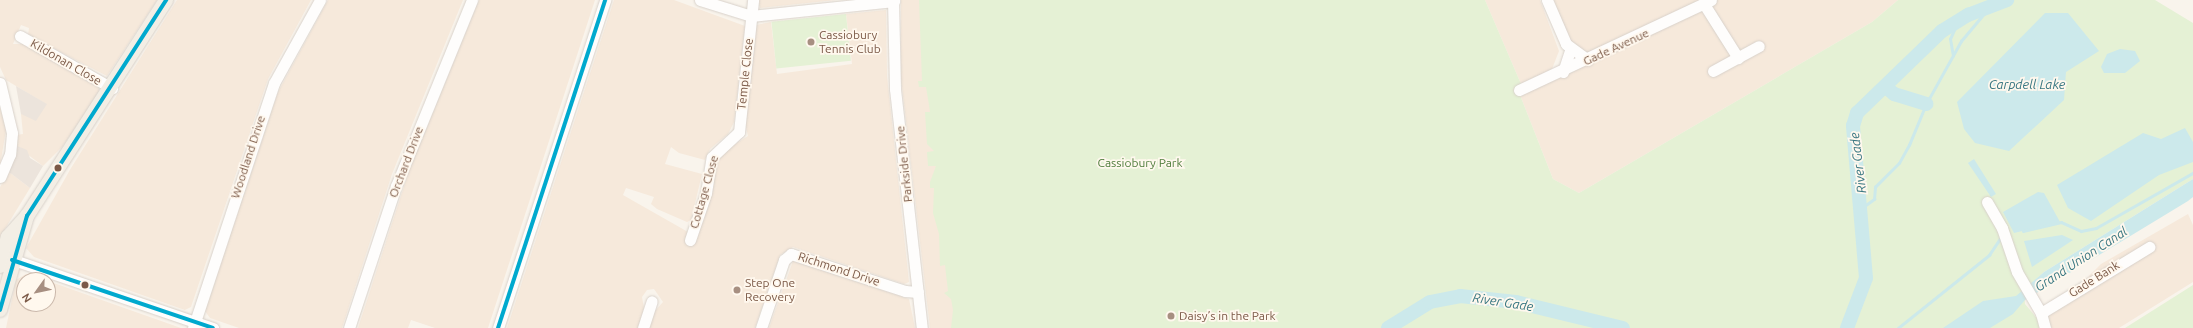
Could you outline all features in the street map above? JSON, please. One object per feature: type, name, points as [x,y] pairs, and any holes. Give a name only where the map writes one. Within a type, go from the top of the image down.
[{"type":"main road","points":[[0,310],[3,259],[27,227],[27,216],[112,88],[166,0]]},
{"type":"street","name":"Woodland Drive","points":[[194,325],[274,83],[320,0]]},
{"type":"street","name":"Orchard Drive","points":[[349,328],[396,186],[472,0]]},
{"type":"street","points":[[498,328],[605,0]]},
{"type":"street","points":[[700,0],[751,16],[893,0]]},
{"type":"street","name":"Temple Close","points":[[739,132],[753,0]]},
{"type":"street","name":"Parkside Drive","points":[[893,0],[894,78],[922,328]]},
{"type":"street","points":[[1547,0],[1570,50],[1588,60]]},
{"type":"street","points":[[1708,2],[1738,58]]},
{"type":"street","name":"Gade Avenue","points":[[1519,90],[1563,72],[1708,2]]},
{"type":"street","name":"Kildonan Close","points":[[20,36],[112,88]]},
{"type":"street","points":[[1713,71],[1759,46]]},
{"type":"street","points":[[1563,72],[1570,50]]},
{"type":"street","points":[[0,82],[12,133],[10,154],[0,177]]},
{"type":"street","name":"Cottage Close","points":[[690,240],[706,192],[712,157],[739,132]]},
{"type":"street","points":[[1987,202],[2005,233],[2023,282],[2038,309],[2045,328]]},
{"type":"street","name":"Gade Bank","points":[[2038,309],[2149,246]]},
{"type":"street","name":"Richmond Drive","points":[[761,328],[782,264],[791,254],[909,292],[918,292]]},
{"type":"street","points":[[3,259],[194,325],[214,328]]},
{"type":"street","points":[[643,328],[652,300]]},
{"type":"shaded area","points":[[0,0],[157,0],[107,76],[28,35],[29,28],[21,25],[13,44],[23,44],[99,88],[99,93],[62,147],[43,166],[15,145],[16,135],[23,134],[21,114],[46,104],[6,80],[0,67]]},
{"type":"shaded area","points":[[177,0],[311,0],[268,79],[191,307],[185,310],[34,257],[26,248],[71,168]]},
{"type":"shaded area","points":[[328,0],[463,0],[392,174],[342,328],[239,328],[210,318],[205,311],[278,92]]},
{"type":"shaded area","points":[[479,0],[595,0],[488,328],[435,328],[411,320],[408,328],[358,328],[409,171]]},
{"type":"shaded area","points":[[614,0],[674,0],[745,26],[734,122],[728,134],[710,149],[705,160],[679,153],[671,147],[665,164],[702,174],[691,220],[687,222],[657,209],[651,204],[654,197],[626,188],[623,195],[688,232],[704,220],[718,155],[748,136],[745,123],[756,25],[771,22],[777,74],[852,64],[846,14],[886,10],[887,76],[909,282],[904,284],[793,247],[780,255],[755,328],[649,328],[654,312],[663,302],[654,289],[647,290],[642,297],[644,308],[638,328],[507,328]]},
{"type":"shaded area","points":[[758,0],[836,0],[760,8]]},
{"type":"shaded area","points":[[901,0],[953,0],[989,328],[930,328],[901,78]]},
{"type":"shaded area","points":[[1485,0],[1540,0],[1559,51],[1552,69],[1521,84]]},
{"type":"shaded area","points":[[1552,0],[1706,0],[1595,57],[1575,52]]},
{"type":"shaded area","points":[[1717,0],[1898,0],[1872,22],[1579,193],[1553,179],[1520,95]]},
{"type":"shaded area","points":[[16,86],[47,104],[36,121],[21,114]]},
{"type":"shaded area","points":[[0,107],[6,130],[0,166]]},
{"type":"shaded area","points":[[15,145],[27,150],[30,158],[43,166],[30,188],[9,172]]},
{"type":"shaded area","points":[[9,172],[30,188],[0,237],[0,187]]},
{"type":"shaded area","points":[[2188,214],[2193,225],[2193,282],[2119,328],[2052,328],[2040,308],[2081,284],[2101,264]]},
{"type":"shaded area","points":[[793,261],[909,299],[915,328],[769,328]]},
{"type":"shaded area","points":[[16,280],[16,312],[56,312],[56,284],[181,328],[6,328]]},
{"type":"green space","name":"Cassiobury Park","points":[[919,0],[1485,0],[1521,84],[1520,95],[1553,179],[1579,193],[1872,22],[1898,0],[2155,0],[2193,23],[2193,179],[2044,272],[2024,290],[2025,304],[2045,328],[951,328],[953,310],[951,299],[944,293],[948,291],[945,265],[940,266],[939,234],[933,213],[934,188],[930,188],[930,182],[936,166],[928,166],[927,152],[934,151],[927,144],[925,112],[930,112],[926,87],[919,87],[918,81],[922,81]]},
{"type":"green space","name":"Cassiobury Tennis Club","points":[[846,14],[851,61],[776,69],[771,22]]},
{"type":"green space","points":[[2193,285],[2193,328],[2125,328],[2182,292]]},
{"type":"water","name":"Carpdell Lake","points":[[2045,13],[2068,13],[2099,51],[2066,72],[2064,100],[2009,151],[1975,143],[1964,129],[1957,102]]},
{"type":"water","points":[[2120,49],[2135,51],[2140,61],[2125,73],[2104,73],[2101,67],[2107,54]]},
{"type":"water","points":[[2185,128],[2193,142],[2193,162],[2159,175],[2091,221],[2068,208],[2057,185],[2143,133],[2161,139]]},
{"type":"water","points":[[1974,159],[1996,194],[1991,197],[1968,163]]},
{"type":"water","name":"Grand Union Canal","points":[[2193,179],[2193,197],[2188,201],[2025,300],[2013,314],[1990,328],[1943,328],[1983,301],[2016,296],[2044,272]]},
{"type":"water","points":[[2038,192],[2044,193],[2060,222],[2014,233],[2003,212]]},
{"type":"water","points":[[2062,235],[2073,240],[2032,267],[2024,241]]},
{"type":"waterway","name":"River Gade","points":[[1847,328],[1866,278],[1853,126],[1857,113],[1942,31],[1968,15],[2007,0]]},
{"type":"waterway","points":[[1863,207],[1874,199],[1875,187],[1899,163],[1909,145],[1926,104],[1961,41],[1993,3]]},
{"type":"waterway","points":[[1953,56],[1950,39],[1958,21]]},
{"type":"waterway","points":[[1886,87],[1894,94],[1926,104]]},
{"type":"waterway","points":[[2023,231],[2061,222],[2081,231],[2096,228],[2193,173]]},
{"type":"waterway","points":[[1898,328],[1989,255],[2002,236]]},
{"type":"waterway","name":"River Gade","points":[[1388,328],[1430,302],[1460,296],[1516,302],[1623,328]]},
{"type":"transit line","points":[[0,310],[27,216],[166,0]]},
{"type":"transit line","points":[[498,328],[605,0]]},
{"type":"transit line","points":[[12,260],[213,328]]},
{"type":"place","name":"Cassiobury Tennis Club","points":[[811,42]]},
{"type":"place","name":"Step One Recovery","points":[[737,290]]},
{"type":"place","name":"Daisy’s in the Park","points":[[1171,316]]}]
